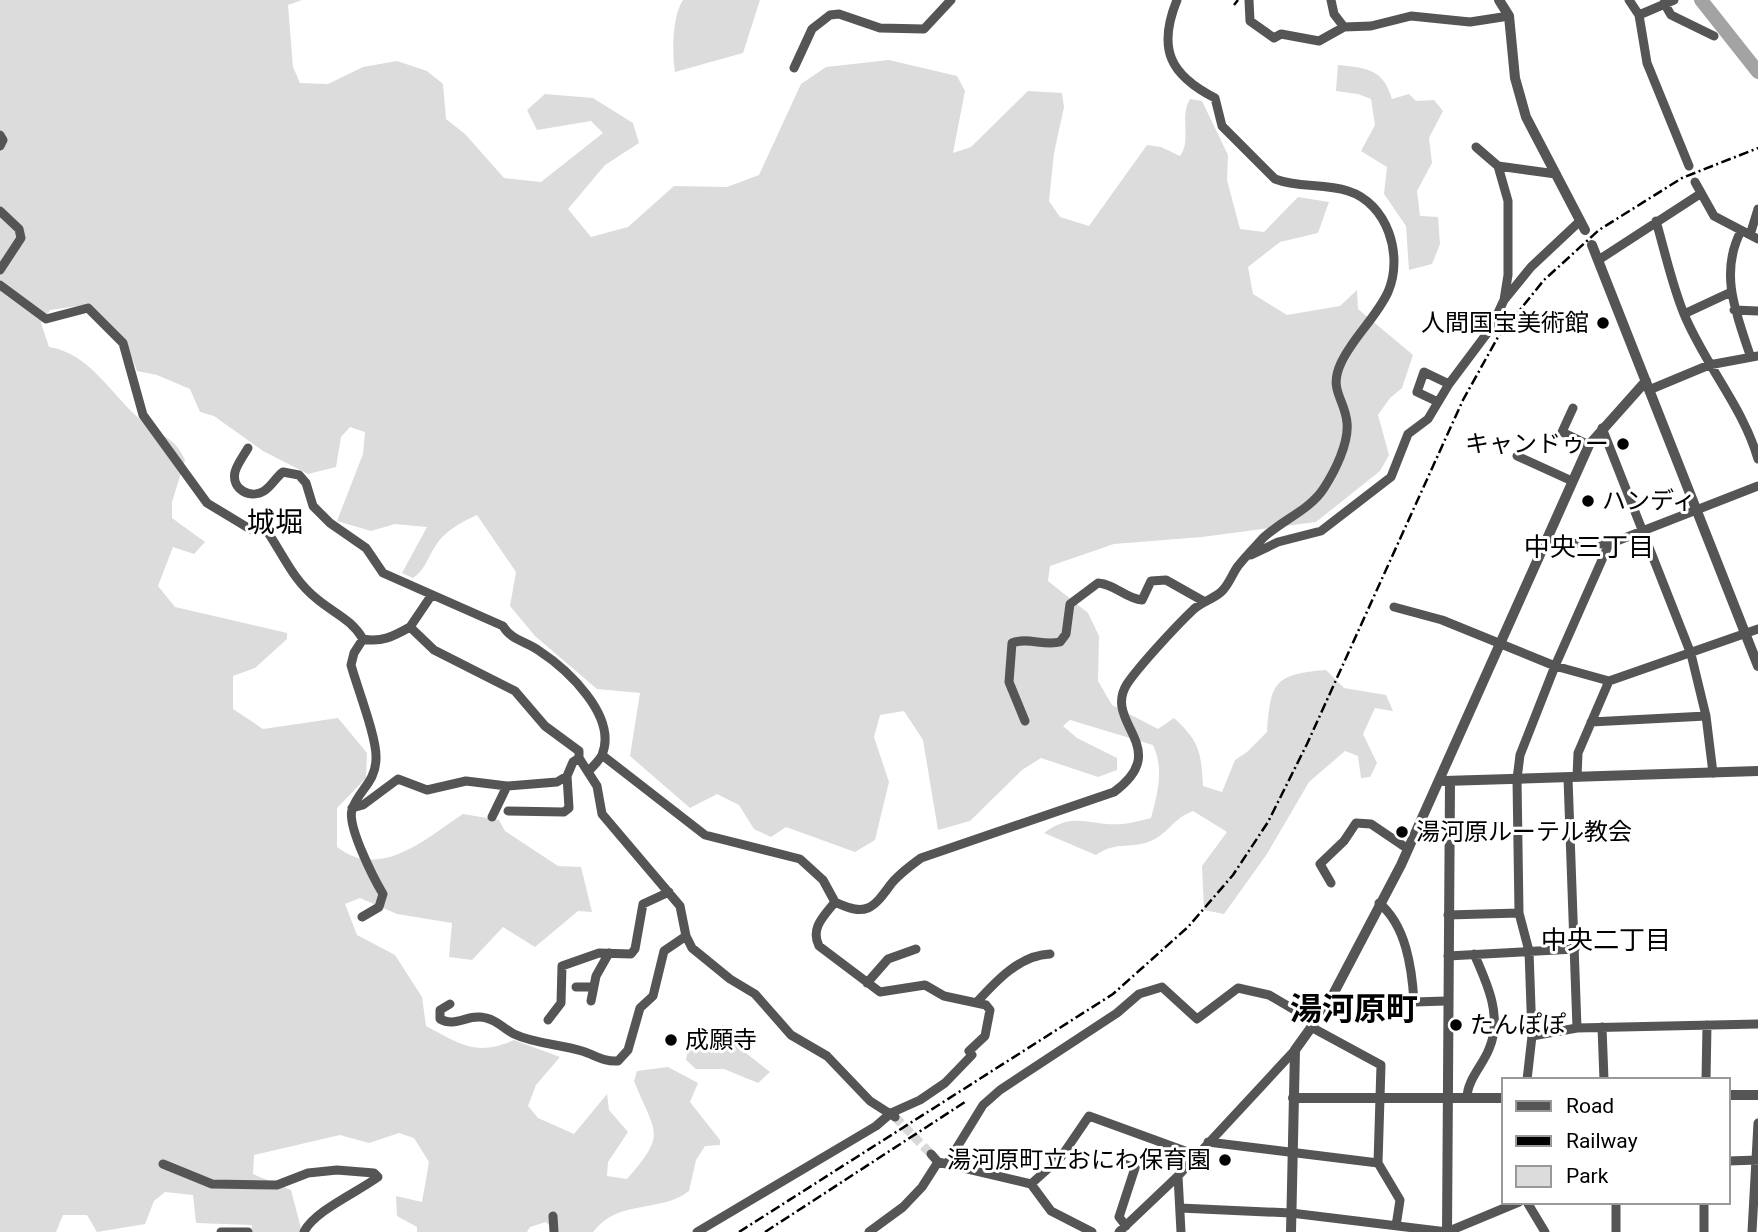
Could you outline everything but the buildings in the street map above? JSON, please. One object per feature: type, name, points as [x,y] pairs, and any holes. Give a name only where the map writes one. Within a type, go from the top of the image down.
[{"type":"street","points":[[793,68],[812,29],[830,15],[839,14],[880,29],[924,29],[951,0]]},
{"type":"street","points":[[835,902],[859,909],[874,906],[897,878],[920,858],[1114,792],[1125,784],[1135,769],[1139,746],[1121,709],[1127,685],[1196,607],[1221,593],[1264,538],[1314,500],[1336,464],[1348,425],[1335,390],[1336,375],[1346,355],[1375,316],[1388,290],[1393,269],[1385,220],[1362,196],[1333,187],[1286,183],[1275,179],[1229,135],[1218,119],[1215,98],[1188,85],[1172,59],[1167,30],[1177,0]]},
{"type":"street","points":[[1249,0],[1250,21],[1274,38],[1281,34],[1319,41],[1344,27],[1371,26],[1411,16],[1470,22],[1509,16]]},
{"type":"street","points":[[1331,0],[1334,14],[1344,27]]},
{"type":"street","points":[[1246,558],[1278,542],[1321,531],[1391,477],[1397,468],[1408,434],[1428,419],[1449,384],[1491,328],[1504,300],[1531,267],[1582,225],[1526,117],[1515,78],[1509,16],[1499,0]]},
{"type":"street","points":[[1629,0],[1639,15],[1647,63],[1689,166]]},
{"type":"street","points":[[1639,15],[1669,2],[1671,15],[1714,36]]},
{"type":"street","points":[[0,135],[3,141],[0,146]]},
{"type":"street","points":[[1476,147],[1498,166],[1556,174]]},
{"type":"street","points":[[1498,166],[1508,201],[1508,275],[1504,300]]},
{"type":"street","points":[[1695,182],[1714,216],[1749,235]]},
{"type":"street","points":[[1600,259],[1700,194]]},
{"type":"street","points":[[1124,1164],[1135,1168],[1119,1217],[1122,1229],[1178,1176],[1295,1050],[1328,1004],[1445,781],[1500,642],[1589,445],[1602,428],[1648,386],[1709,365],[1754,355],[1729,293],[1733,246],[1749,235],[1758,209]]},
{"type":"street","points":[[0,211],[19,229],[21,238],[0,270]]},
{"type":"street","points":[[1656,221],[1684,314],[1709,365],[1755,433],[1758,459]]},
{"type":"street","points":[[1592,244],[1758,666]]},
{"type":"street","points":[[0,285],[46,319],[88,308],[123,343],[143,415],[206,503],[250,529],[265,528],[281,552],[285,565],[317,599],[348,618],[363,639],[373,641],[391,637],[410,627],[431,596]]},
{"type":"street","points":[[1684,314],[1729,293]]},
{"type":"street","points":[[1734,310],[1758,311]]},
{"type":"street","points":[[1438,402],[1417,392],[1424,372],[1449,384]]},
{"type":"street","points":[[1573,408],[1562,432],[1589,445]]},
{"type":"street","points":[[1602,428],[1691,654],[1706,716],[1713,773]]},
{"type":"street","points":[[247,448],[234,473],[236,485],[242,491],[251,495],[262,492],[283,471],[299,475],[306,483],[313,506],[330,523],[366,548],[383,573],[503,626],[508,634],[536,648],[569,675],[588,695],[602,724],[602,755],[588,772]]},
{"type":"street","points":[[1517,456],[1572,481]]},
{"type":"street","points":[[1545,543],[1609,544],[1758,486]]},
{"type":"street","points":[[1527,1078],[1532,1036],[1529,951],[1519,913],[1517,779],[1520,755],[1555,666],[1609,544]]},
{"type":"street","points":[[1025,721],[1009,682],[1012,643],[1021,640],[1050,645],[1060,642],[1066,634],[1070,604],[1098,583],[1107,583],[1136,600],[1142,600],[1151,581],[1166,580],[1205,602]]},
{"type":"street","points":[[1394,607],[1442,620],[1555,666],[1609,681],[1758,629]]},
{"type":"street","points":[[410,627],[434,650],[515,691],[545,726],[579,751],[579,758],[597,786],[602,814],[680,906],[685,936],[705,959],[755,994],[791,1035],[827,1056],[870,1101],[893,1115]]},
{"type":"street","points":[[362,917],[379,907],[383,894],[368,867],[352,822],[352,808],[371,782],[377,759],[351,665],[354,653],[363,639]]},
{"type":"street","points":[[1577,1028],[1572,777],[1578,753],[1609,681]]},
{"type":"street","points":[[1591,722],[1706,716]]},
{"type":"street","points":[[602,755],[705,835],[800,859],[823,880],[834,895],[835,902],[816,928],[816,940],[867,984],[880,992],[925,985],[944,996],[977,1002],[990,1010],[989,1028],[985,1036],[960,1060]]},
{"type":"street","points":[[508,811],[564,812],[569,808],[567,776],[573,762],[579,758]]},
{"type":"street","points":[[1445,781],[1758,771]]},
{"type":"street","points":[[352,808],[363,805],[398,779],[427,790],[466,780],[506,786],[557,782],[567,776]]},
{"type":"street","points":[[1445,781],[1448,915],[1447,1232]]},
{"type":"street","points":[[492,817],[506,786]]},
{"type":"street","points":[[1331,883],[1320,863],[1344,841],[1356,823],[1371,824],[1408,849]]},
{"type":"street","points":[[548,1020],[561,1003],[562,966],[598,953],[631,954],[635,949],[643,904],[669,892]]},
{"type":"street","points":[[1379,903],[1393,915],[1413,971],[1415,1002],[1447,1001]]},
{"type":"street","points":[[1448,915],[1519,913]]},
{"type":"street","points":[[450,1004],[440,1010],[440,1019],[447,1023],[455,1023],[469,1016],[486,1017],[522,1037],[584,1051],[604,1060],[618,1061],[628,1050],[640,1008],[653,996],[664,951],[685,936]]},
{"type":"street","points":[[1448,956],[1575,948]]},
{"type":"street","points":[[867,984],[888,959],[916,949]]},
{"type":"street","points":[[591,1001],[596,976],[609,953]]},
{"type":"street","points":[[977,1002],[999,978],[1037,954],[1050,954]]},
{"type":"street","points":[[1468,1098],[1467,1090],[1491,1046],[1493,998],[1474,954]]},
{"type":"street","points":[[576,987],[593,987]]},
{"type":"street","points":[[869,1232],[903,1207],[922,1187],[983,1105],[1000,1090],[1117,1013],[1139,994],[1162,987],[1197,1019],[1238,988],[1269,995],[1381,1065],[1378,1163],[1400,1200],[1396,1226]]},
{"type":"street","points":[[1532,1036],[1577,1028],[1758,1024]]},
{"type":"street","points":[[1706,1078],[1707,1025]]},
{"type":"street","points":[[1602,1027],[1604,1078]]},
{"type":"street","points":[[1291,1232],[1295,1050]]},
{"type":"street","points":[[697,1232],[920,1100],[945,1083],[972,1055],[969,1051]]},
{"type":"street","points":[[1730,1095],[1758,1095]]},
{"type":"street","points":[[1293,1098],[1502,1098]]},
{"type":"street","points":[[1031,1184],[1061,1157],[1089,1115],[1196,1155]]},
{"type":"street","points":[[1752,1232],[1758,1123]]},
{"type":"street","points":[[1208,1142],[1292,1150],[1378,1163]]},
{"type":"street","points":[[931,1154],[969,1172],[1031,1184],[1051,1212],[1092,1232]]},
{"type":"street","points":[[1730,1161],[1756,1160]]},
{"type":"street","points":[[163,1164],[212,1184],[277,1185],[308,1173],[337,1170],[374,1173],[378,1177],[320,1214],[304,1232]]},
{"type":"street","points":[[1178,1176],[1181,1232]]},
{"type":"street","points":[[1180,1208],[1291,1213],[1447,1232],[1514,1204]]},
{"type":"street","points":[[1528,1204],[1545,1232]]},
{"type":"street","points":[[1615,1232],[1616,1204]]},
{"type":"street","points":[[1704,1204],[1704,1232]]},
{"type":"street","points":[[553,1216],[554,1232]]},
{"type":"street","points":[[221,1232],[248,1232]]},
{"type":"green space","points":[[0,0],[302,0],[288,5],[293,67],[300,83],[328,84],[363,67],[397,61],[427,71],[443,84],[446,119],[465,134],[504,178],[541,182],[603,133],[591,121],[537,130],[527,110],[545,94],[593,98],[633,123],[639,143],[605,165],[568,209],[591,237],[628,227],[674,186],[727,187],[759,175],[801,84],[826,67],[889,60],[957,76],[965,91],[953,153],[971,147],[1028,91],[1062,93],[1064,107],[1054,153],[1049,201],[1060,217],[1089,226],[1147,145],[1161,147],[1180,156],[1185,143],[1187,106],[1190,99],[1202,101],[1228,155],[1227,180],[1240,229],[1264,232],[1298,197],[1329,202],[1318,233],[1280,242],[1248,267],[1253,294],[1287,315],[1340,306],[1357,290],[1358,309],[1413,355],[1402,388],[1390,398],[1378,415],[1389,455],[1380,471],[1316,522],[1202,537],[1114,544],[1050,566],[1048,581],[1088,613],[1099,636],[1098,681],[1112,705],[1158,729],[1174,718],[1198,748],[1203,786],[1222,792],[1235,760],[1267,732],[1270,701],[1279,683],[1296,674],[1326,670],[1344,688],[1386,695],[1393,711],[1375,708],[1363,734],[1377,763],[1370,777],[1361,778],[1358,756],[1345,751],[1309,782],[1267,854],[1224,914],[1204,910],[1202,866],[1227,832],[1193,811],[1181,817],[1153,840],[1118,846],[1096,855],[1044,833],[1064,822],[1123,824],[1151,818],[1156,799],[1159,772],[1153,745],[1070,720],[1063,726],[1077,738],[1117,758],[1117,770],[1098,777],[1041,758],[1022,770],[970,821],[938,830],[923,740],[904,711],[880,715],[874,737],[889,782],[875,840],[855,852],[786,827],[771,837],[754,829],[739,805],[717,794],[690,808],[630,756],[640,693],[597,689],[535,636],[510,606],[516,572],[477,515],[444,535],[413,578],[402,573],[427,527],[395,524],[371,531],[337,521],[363,454],[365,432],[350,427],[341,437],[336,467],[308,474],[263,451],[214,416],[200,412],[190,389],[157,375],[137,371],[117,334],[85,305],[50,310],[41,323],[49,347],[64,351],[89,366],[142,421],[172,441],[185,460],[172,502],[172,518],[205,542],[194,554],[173,547],[158,586],[175,607],[287,633],[287,639],[255,668],[233,676],[233,709],[263,729],[338,718],[367,753],[366,778],[337,808],[337,847],[354,856],[370,860],[386,858],[418,844],[463,814],[499,820],[505,831],[558,866],[581,867],[592,912],[578,911],[535,947],[503,927],[472,960],[449,957],[452,923],[397,914],[360,898],[345,904],[357,935],[395,955],[422,997],[426,1026],[469,1046],[489,1048],[514,1040],[560,1057],[536,1085],[528,1106],[538,1118],[574,1134],[607,1094],[609,1110],[628,1132],[608,1162],[607,1176],[627,1179],[653,1141],[652,1123],[634,1081],[637,1071],[668,1067],[698,1083],[690,1102],[720,1140],[720,1145],[705,1146],[696,1160],[689,1191],[665,1202],[615,1214],[603,1221],[593,1232],[556,1232],[546,1222],[530,1227],[527,1232],[417,1232],[417,1227],[397,1216],[396,1196],[422,1202],[429,1162],[414,1138],[399,1133],[369,1143],[340,1135],[254,1155],[253,1174],[291,1190],[302,1232],[251,1232],[252,1225],[196,1223],[193,1195],[165,1192],[154,1201],[145,1224],[97,1232],[87,1215],[63,1215],[56,1232],[0,1232]]},
{"type":"green space","points":[[683,0],[760,0],[743,53],[675,72],[675,25]]},
{"type":"green space","points":[[1338,65],[1373,72],[1384,81],[1392,99],[1409,94],[1416,101],[1434,100],[1443,111],[1429,138],[1432,163],[1417,191],[1420,216],[1438,217],[1440,244],[1432,264],[1409,270],[1406,226],[1384,194],[1387,167],[1361,151],[1375,125],[1371,99],[1336,91]]},
{"type":"green space","points":[[723,1025],[746,1053],[770,1072],[758,1083],[724,1069],[696,1069],[686,1060],[689,1044]]},
{"type":"waterway","points":[[1701,0],[1758,72]]},
{"type":"tunnel","points":[[895,1117],[931,1154]]},
{"type":"railway","points":[[1234,5],[1238,0]]},
{"type":"railway","points":[[739,1232],[1113,994],[1188,927],[1233,875],[1268,822],[1307,744],[1463,400],[1498,337],[1544,280],[1599,230],[1682,178],[1758,148]]},
{"type":"railway","points":[[765,1232],[965,1102]]},
{"type":"place","name":"人間国宝美術館","points":[[1603,323]]},
{"type":"place","name":"キャンドゥー","points":[[1623,444]]},
{"type":"place","name":"ハンディ","points":[[1588,501]]},
{"type":"place","name":"湯河原ルーテル教会","points":[[1402,832]]},
{"type":"place","name":"たんぽぽ","points":[[1456,1025]]},
{"type":"place","name":"成願寺","points":[[671,1040]]},
{"type":"place","name":"湯河原町立おにわ保育園","points":[[1225,1160]]},
{"type":"district","name":"城堀","points":[[275,522]]},
{"type":"district","name":"中央三丁目","points":[[1589,547]]},
{"type":"district","name":"中央二丁目","points":[[1606,940]]},
{"type":"district","name":"湯河原町","points":[[1354,1009]]}]
